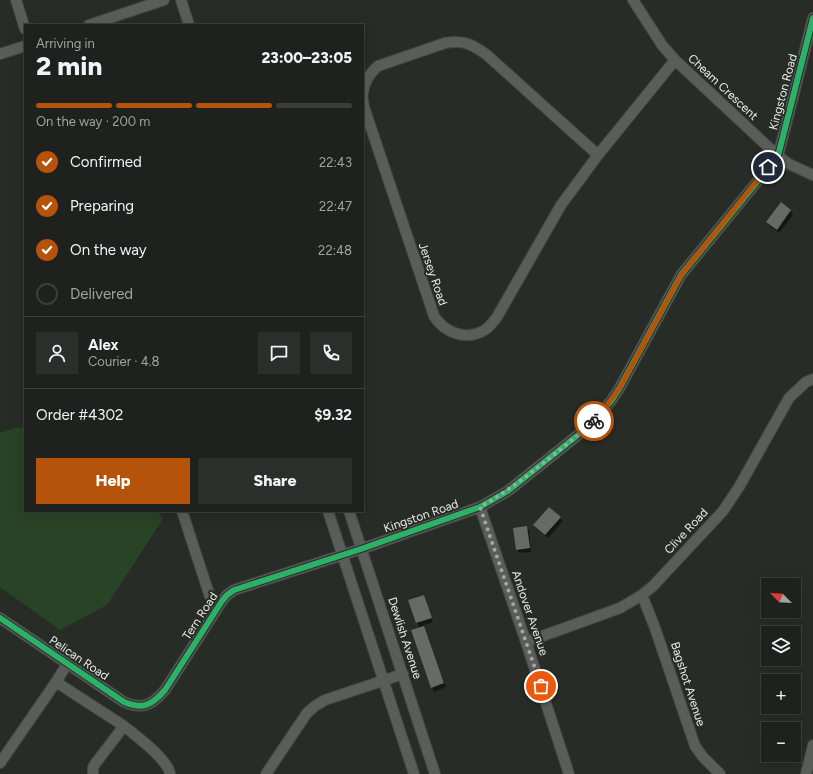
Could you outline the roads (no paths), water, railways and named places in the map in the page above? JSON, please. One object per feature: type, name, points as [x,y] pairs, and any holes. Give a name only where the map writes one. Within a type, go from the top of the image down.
[{"type":"street","points":[[16,0],[24,26]]},
{"type":"street","points":[[92,24],[164,0]]},
{"type":"street","points":[[181,0],[189,24]]},
{"type":"street","name":"Cheam Crescent","points":[[633,0],[658,39],[675,60],[778,156],[789,164],[813,175]]},
{"type":"street","name":"Kingston Road","points":[[361,549],[480,507],[508,491],[524,479],[588,427],[600,414],[619,389],[681,275],[778,156],[813,18]]},
{"type":"street","points":[[364,90],[372,71],[378,66],[445,43],[464,42],[487,55],[598,155]]},
{"type":"street","points":[[0,54],[24,46]]},
{"type":"street","name":"Jersey Road","points":[[364,104],[430,307],[438,322],[448,330],[468,336],[484,331],[497,317],[560,205],[598,155],[675,60]]},
{"type":"street","name":"Clive Road","points":[[526,642],[620,608],[642,596],[723,511],[739,487],[789,398],[806,382],[813,379]]},
{"type":"street","name":"Andover Avenue","points":[[480,507],[570,774]]},
{"type":"street","points":[[182,512],[215,612]]},
{"type":"street","points":[[328,512],[414,774]]},
{"type":"street","name":"Dewlish Avenue","points":[[349,512],[435,774]]},
{"type":"street","name":"Tern Road","points":[[148,705],[158,698],[165,690],[227,595],[234,590],[361,549]]},
{"type":"street","name":"Bagshot Avenue","points":[[642,596],[655,628],[695,746],[703,757],[720,774]]},
{"type":"street","name":"Pelican Road","points":[[0,618],[124,702],[136,706],[148,705]]},
{"type":"street","points":[[0,763],[67,664]]},
{"type":"street","points":[[266,774],[300,722],[315,706],[325,700],[403,674]]},
{"type":"street","points":[[56,682],[124,726],[150,747],[169,768],[170,774]]},
{"type":"street","points":[[93,774],[95,764],[124,726]]},
{"type":"street","points":[[806,774],[813,745]]}]
